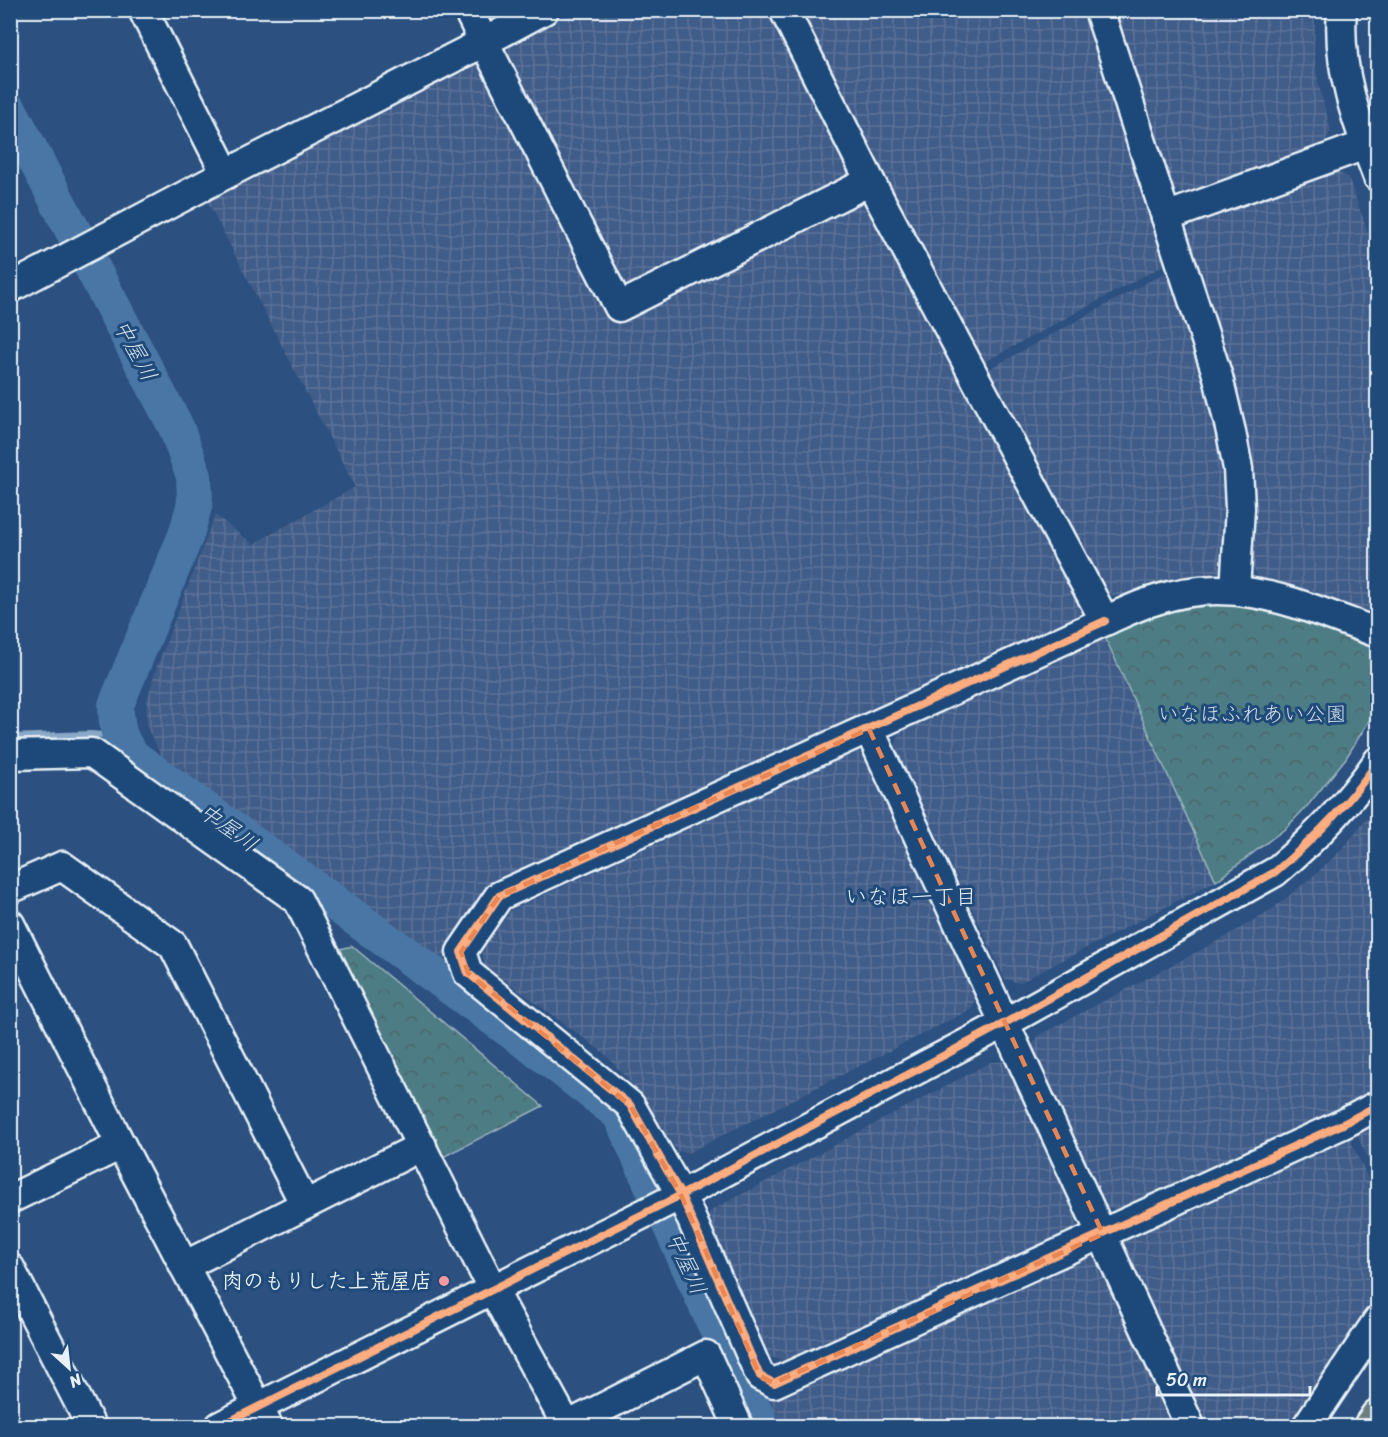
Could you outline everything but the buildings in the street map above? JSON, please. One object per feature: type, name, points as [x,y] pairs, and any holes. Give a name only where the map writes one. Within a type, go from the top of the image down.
[{"type":"highway","points":[[1371,1426],[1377,1416]]},
{"type":"street","points":[[142,10],[226,174]]},
{"type":"street","points":[[468,10],[619,307],[870,181]]},
{"type":"street","points":[[10,288],[544,10]]},
{"type":"street","points":[[784,10],[870,181],[1105,621]]},
{"type":"street","points":[[1099,10],[1218,377],[1231,432],[1238,469],[1240,508],[1235,590]]},
{"type":"street","points":[[1342,10],[1341,50],[1344,75],[1377,177]]},
{"type":"street","points":[[1166,217],[1365,145]]},
{"type":"street","points":[[1377,633],[1260,593],[1204,590],[1156,600],[1105,621],[499,896],[461,952],[468,973],[630,1105],[760,1376],[774,1383],[1346,1123],[1377,1105]]},
{"type":"street","points":[[869,729],[1190,1426]]},
{"type":"street","points":[[10,755],[92,753],[298,900],[493,1290],[567,1426],[706,1355],[738,1426]]},
{"type":"street","points":[[220,1426],[263,1417],[493,1290],[676,1198],[1005,1023],[1275,872],[1308,844],[1337,814],[1377,761]]},
{"type":"street","points":[[10,889],[62,866],[173,945],[305,1205]]},
{"type":"street","points":[[10,924],[121,1145],[263,1417]]},
{"type":"street","points":[[10,1199],[121,1145]]},
{"type":"street","points":[[184,1266],[422,1146]]},
{"type":"street","points":[[10,1268],[91,1426]]},
{"type":"street","points":[[1307,1426],[1377,1320]]},
{"type":"highlighted area","points":[[869,729],[1103,1234],[774,1383],[760,1376],[681,1195],[630,1105],[468,973],[461,952],[499,896]]},
{"type":"shaded area","points":[[575,11],[774,11],[854,165],[848,179],[627,289],[505,55],[511,45]]},
{"type":"shaded area","points":[[798,11],[1084,11],[1166,264],[981,364]]},
{"type":"shaded area","points":[[1113,11],[1315,11],[1314,52],[1318,82],[1331,131],[1324,144],[1186,195],[1170,189]]},
{"type":"shaded area","points":[[1372,11],[1377,11],[1377,92],[1371,66]]},
{"type":"shaded area","points":[[477,58],[612,321],[865,191],[1085,606],[1075,623],[495,883],[444,961],[164,761],[147,728],[146,706],[154,674],[215,515],[253,544],[355,487],[206,199]]},
{"type":"shaded area","points":[[1334,170],[1348,177],[1377,256],[1377,619],[1258,578],[1252,565],[1253,506],[1247,439],[1238,397],[1186,236],[1192,223]]},
{"type":"shaded area","points":[[1168,271],[1204,380],[1219,444],[1225,525],[1224,548],[1220,570],[1211,577],[1123,598],[1106,593],[987,370]]},
{"type":"shaded area","points":[[1104,638],[1216,881],[1019,983],[1005,979],[895,747],[900,730]]},
{"type":"shaded area","points":[[858,751],[868,755],[976,994],[972,1009],[688,1153],[677,1151],[635,1088],[604,1053],[485,966],[481,952],[511,910]]},
{"type":"shaded area","points":[[1377,807],[1377,1087],[1344,1109],[1121,1212],[1106,1206],[1031,1048],[1039,1035],[1229,935],[1275,907],[1340,851]]},
{"type":"shaded area","points":[[1012,1061],[1082,1218],[1075,1232],[783,1361],[770,1357],[707,1221],[710,1211],[991,1062]]},
{"type":"shaded area","points":[[1377,1119],[1377,1179],[1356,1133]]},
{"type":"shaded area","points":[[1350,1139],[1377,1198],[1377,1295],[1295,1426],[1206,1426],[1123,1242]]},
{"type":"shaded area","points":[[1084,1254],[1101,1261],[1177,1426],[778,1426],[766,1400]]},
{"type":"green space","name":"いなほふれあい公園","points":[[1229,604],[1286,617],[1377,649],[1377,708],[1346,758],[1309,804],[1286,828],[1216,881],[1105,637],[1135,624],[1180,610]]},
{"type":"green space","points":[[352,946],[543,1106],[441,1158],[336,950]]},
{"type":"waterway","name":"中屋川","points":[[10,111],[176,427],[194,476],[195,503],[186,535],[116,705],[118,727],[124,745],[133,757],[539,1051],[620,1114],[761,1426]]},
{"type":"waterway","points":[[10,737],[103,735]]},
{"type":"waterway","name":"中屋川","points":[[114,738],[120,739]]},
{"type":"cycle path","points":[[1105,621],[499,896],[461,952],[468,973],[630,1105],[681,1195],[760,1376],[774,1383],[1345,1123],[1378,1105]]},
{"type":"cycle path","points":[[220,1426],[681,1195],[1005,1023],[1275,872],[1330,820],[1378,761]]},
{"type":"place","name":"肉のもりした上荒屋店","points":[[444,1281]]},
{"type":"district","name":"いなほ一丁目","points":[[911,896]]}]
